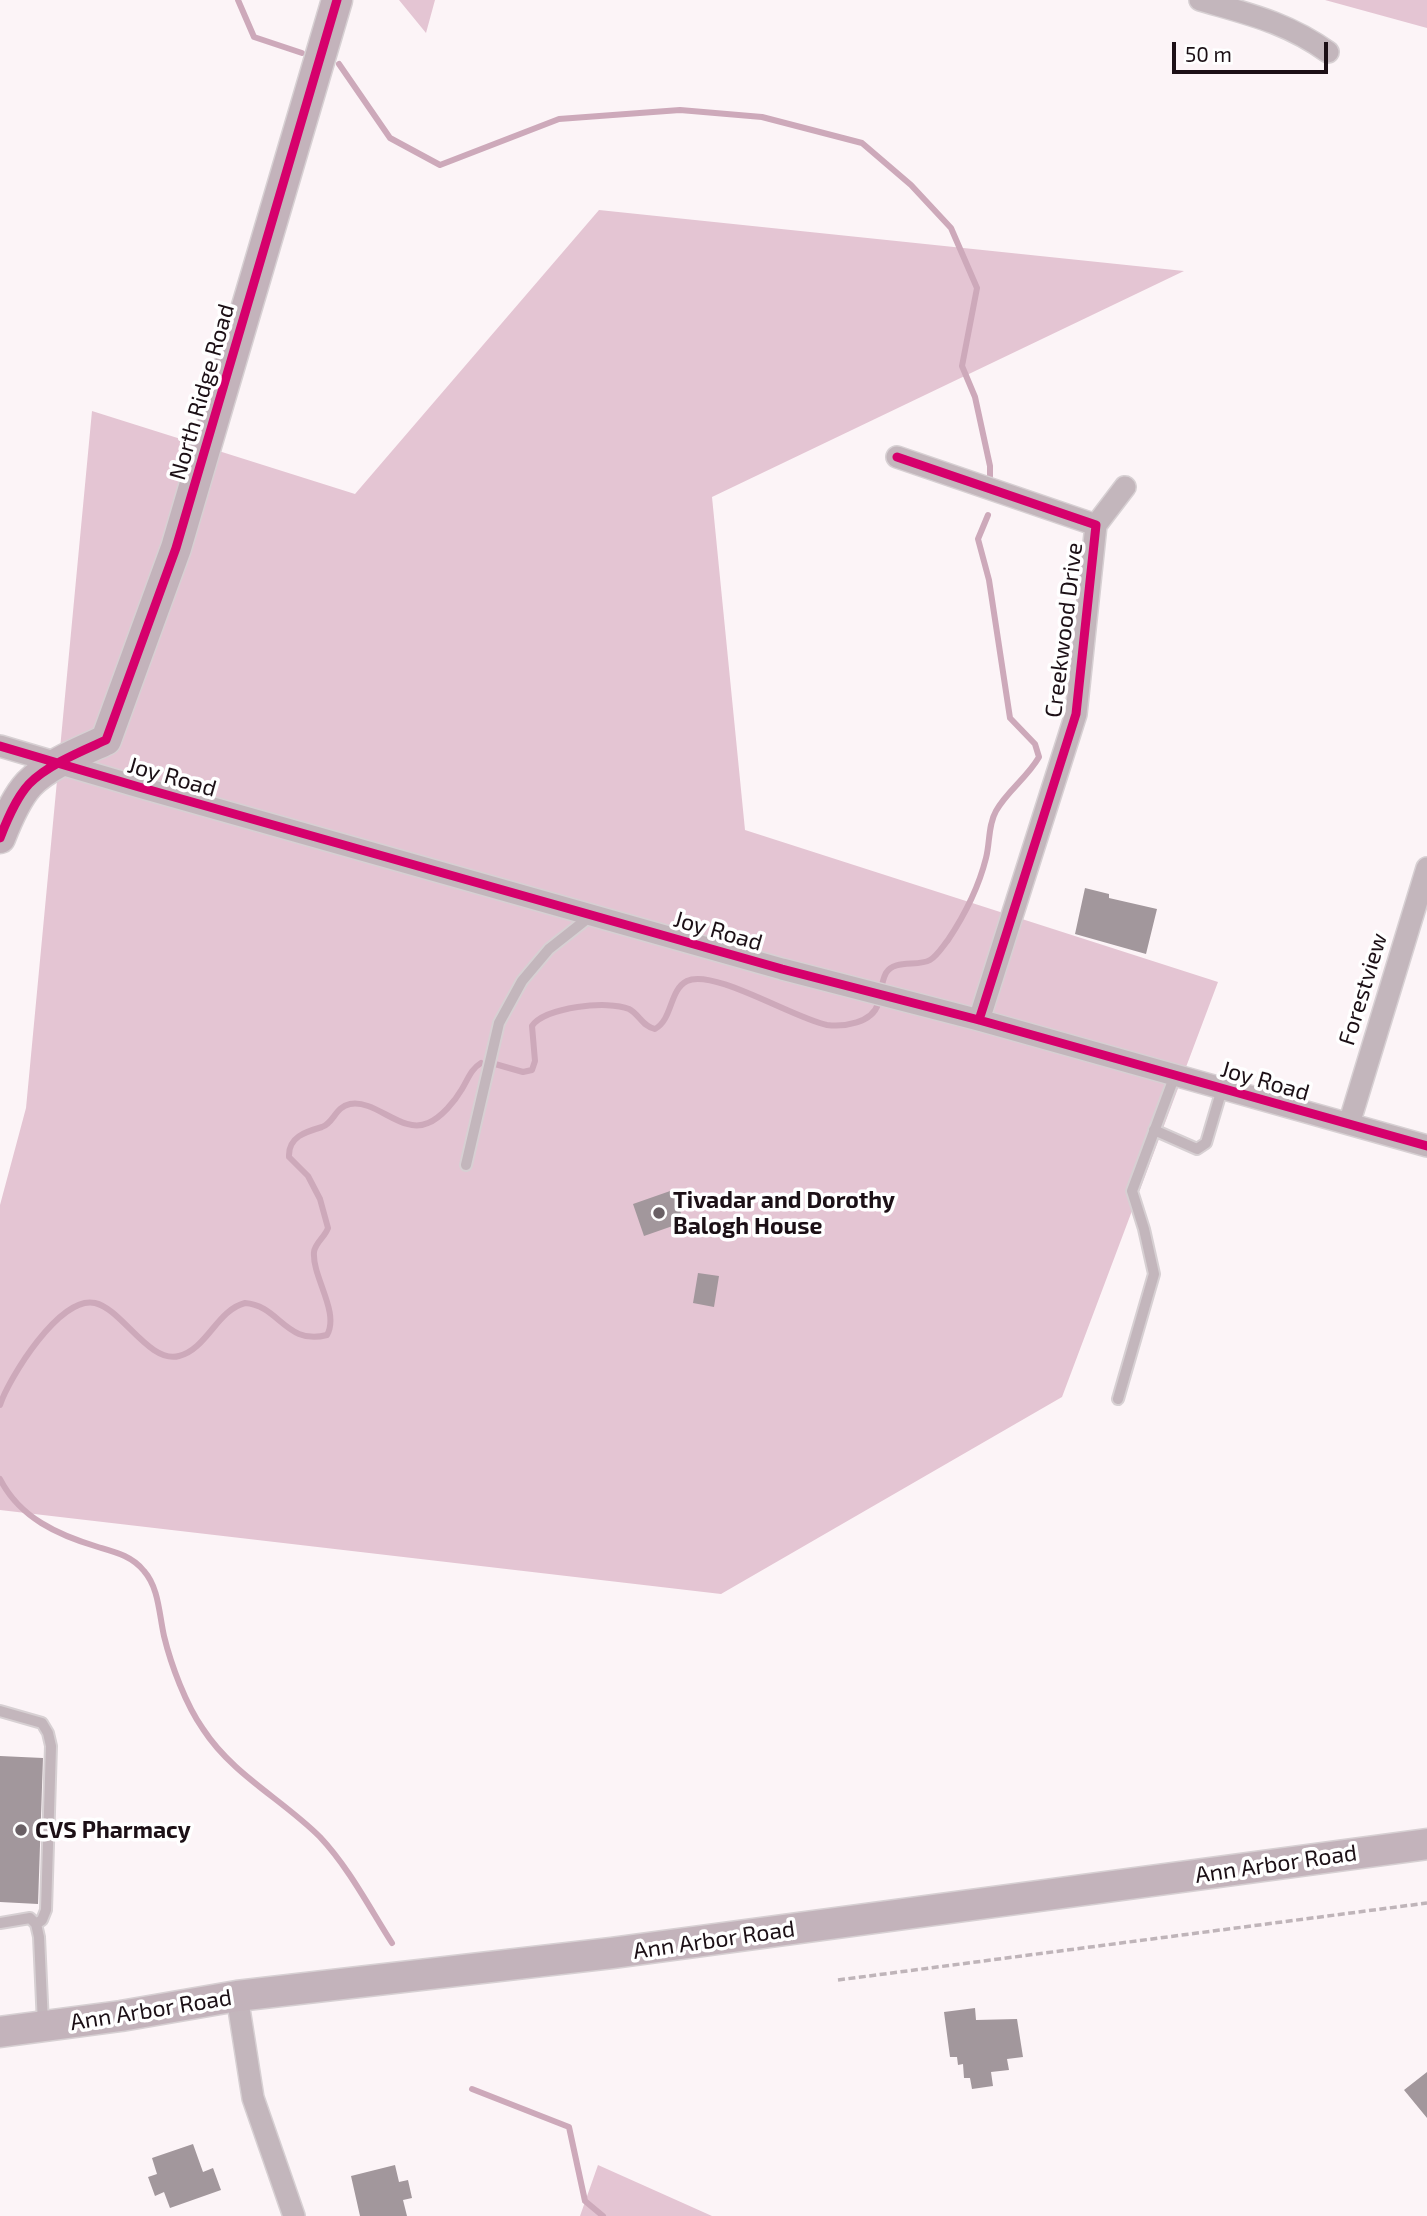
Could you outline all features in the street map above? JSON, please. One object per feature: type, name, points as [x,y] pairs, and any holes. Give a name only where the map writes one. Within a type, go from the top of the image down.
[{"type":"main road","name":"North Ridge Road","points":[[0,838],[7,819],[29,784],[58,763],[106,740],[176,548],[337,0]]},
{"type":"main road","name":"Ann Arbor Road","points":[[0,2032],[121,2016],[237,1996],[612,1953],[1427,1844]]},
{"type":"street","points":[[1200,0],[1283,25],[1304,35],[1328,52]]},
{"type":"street","name":"Creekwood Drive","points":[[897,457],[1096,526],[1076,714],[979,1020]]},
{"type":"street","points":[[1096,526],[1125,487]]},
{"type":"street","name":"Joy Road","points":[[0,746],[592,915],[1427,1146]]},
{"type":"street","name":"Forestview","points":[[1349,1124],[1427,868]]},
{"type":"street","points":[[237,1996],[253,2098],[294,2216]]},
{"type":"lane","points":[[466,1165],[499,1023],[522,981],[549,949],[592,915]]},
{"type":"lane","points":[[1118,1399],[1154,1274],[1132,1191],[1175,1075]]},
{"type":"lane","points":[[1154,1130],[1197,1149],[1206,1143],[1222,1088]]},
{"type":"lane","points":[[0,1711],[42,1723],[51,1746],[46,1910],[42,1920],[36,1924]]},
{"type":"lane","points":[[0,1923],[30,1918],[36,1924],[39,1937],[43,2026]]},
{"type":"path","points":[[838,1980],[1427,1903]]},
{"type":"shaded area","points":[[399,0],[435,0],[426,33]]},
{"type":"shaded area","points":[[1325,0],[1427,0],[1427,28]]},
{"type":"shaded area","points":[[599,210],[1184,271],[712,497],[745,830],[1218,982],[1062,1397],[721,1594],[0,1510],[0,1205],[26,1108],[92,411],[355,494]]},
{"type":"shaded area","points":[[598,2165],[712,2216],[580,2216]]},
{"type":"building","points":[[1085,888],[1109,894],[1109,898],[1157,909],[1146,954],[1075,934]]},
{"type":"building","name":"Tivadar and Dorothy Balogh House","points":[[673,1190],[684,1222],[644,1236],[633,1204]]},
{"type":"building","points":[[698,1273],[719,1276],[714,1307],[693,1303]]},
{"type":"building","name":"CVS Pharmacy","points":[[0,1756],[43,1758],[38,1904],[0,1902]]},
{"type":"building","points":[[975,2008],[976,2020],[1017,2019],[1023,2057],[1007,2059],[1009,2070],[991,2072],[993,2086],[972,2089],[970,2078],[964,2078],[963,2064],[958,2065],[957,2057],[950,2057],[944,2012]]},
{"type":"building","points":[[1427,2072],[1427,2118],[1404,2090]]},
{"type":"building","points":[[193,2144],[203,2172],[213,2168],[221,2190],[170,2208],[164,2192],[155,2196],[148,2177],[157,2174],[152,2158]]},
{"type":"building","points":[[395,2165],[399,2182],[408,2180],[412,2198],[403,2200],[407,2216],[360,2216],[351,2176]]},
{"type":"waterway","points":[[238,0],[254,37],[302,53]]},
{"type":"waterway","points":[[339,64],[390,138],[440,165],[559,119],[680,110],[762,117],[862,143],[911,185],[951,228],[977,288],[962,366],[975,397],[990,476]]},
{"type":"waterway","points":[[495,1064],[523,1072],[532,1070],[535,1061],[532,1026],[539,1019],[563,1010],[593,1005],[619,1006],[629,1009],[647,1026],[655,1029],[665,1019],[681,985],[699,979],[734,988],[827,1025],[857,1022],[864,1020],[875,1010],[884,977],[890,969],[925,962],[937,953],[954,931],[975,890],[986,858],[996,811],[1039,757],[1035,744],[1010,718],[989,580],[978,539],[988,515]]},
{"type":"waterway","points":[[0,1405],[14,1377],[38,1341],[67,1312],[81,1304],[95,1303],[105,1307],[146,1344],[168,1356],[189,1352],[227,1313],[245,1303],[266,1310],[302,1335],[327,1335],[330,1316],[314,1252],[328,1228],[320,1199],[308,1176],[289,1157],[291,1145],[304,1133],[326,1125],[341,1108],[350,1104],[370,1107],[408,1124],[428,1123],[452,1104],[472,1071],[481,1063]]},
{"type":"waterway","points":[[0,1479],[18,1504],[42,1523],[69,1537],[123,1555],[144,1571],[156,1593],[164,1636],[175,1672],[203,1729],[243,1773],[320,1837],[349,1875],[392,1943]]},
{"type":"waterway","points":[[472,2089],[569,2127],[585,2201],[603,2216]]},
{"type":"cycle path","points":[[0,838],[16,802],[36,777],[106,740],[176,548],[337,0]]},
{"type":"cycle path","points":[[897,457],[1096,525],[1076,714],[979,1020]]},
{"type":"cycle path","points":[[0,746],[782,969],[979,1020],[1427,1146]]},
{"type":"place","name":"Tivadar and Dorothy Balogh House","points":[[659,1213]]},
{"type":"place","name":"CVS Pharmacy","points":[[21,1830]]}]
